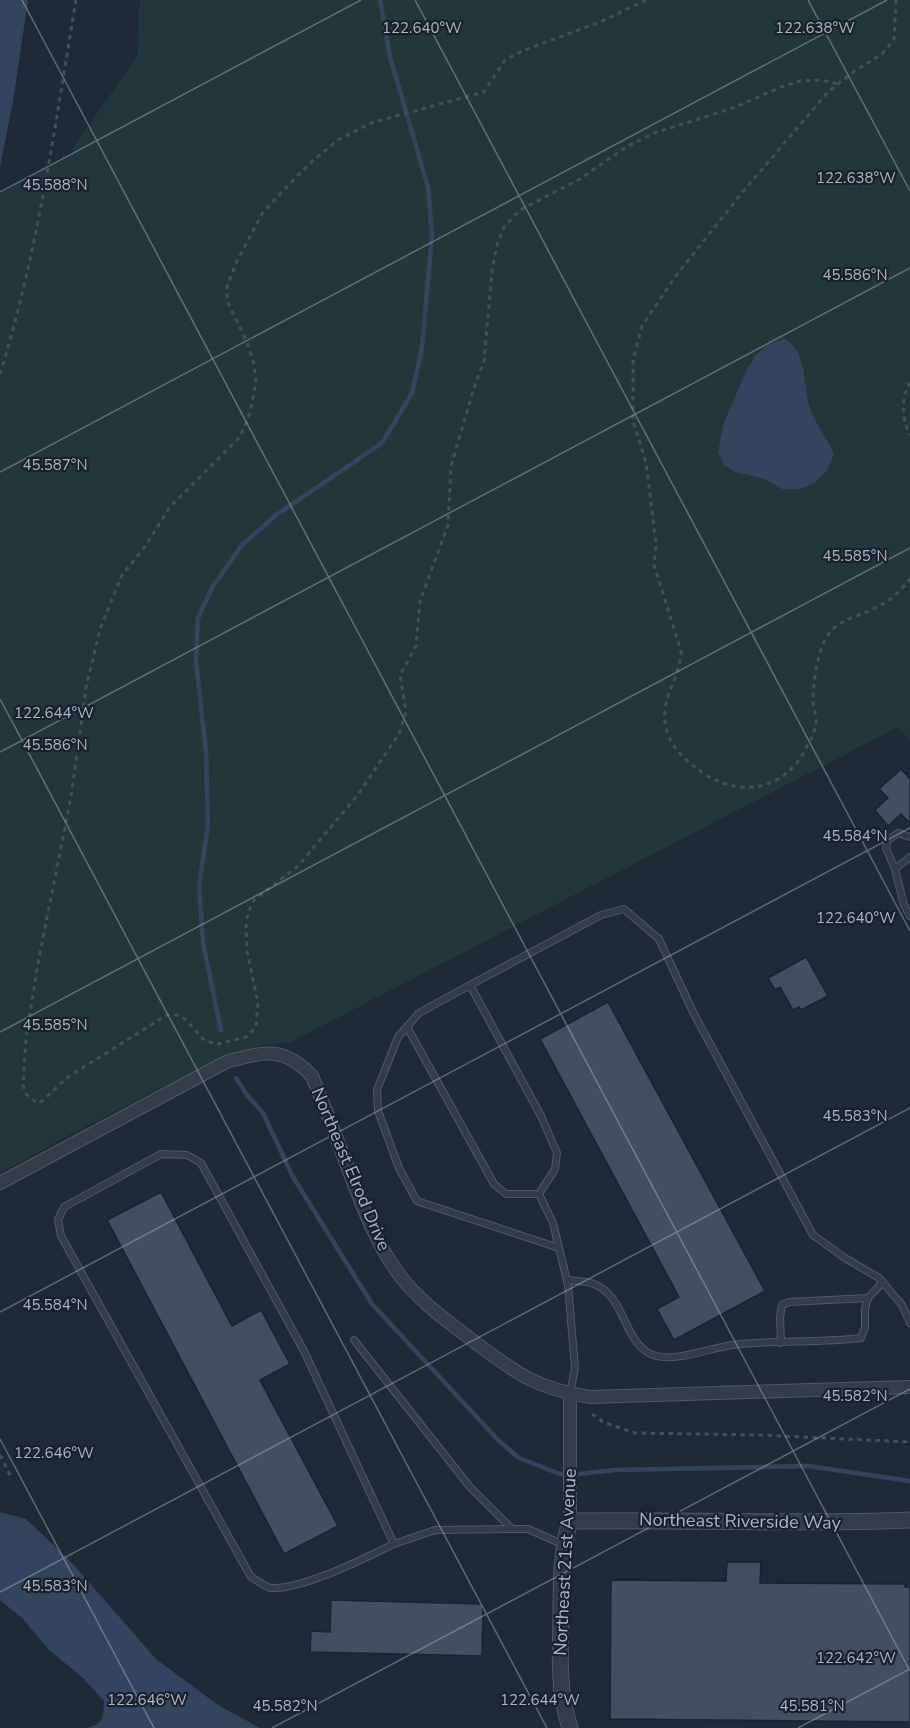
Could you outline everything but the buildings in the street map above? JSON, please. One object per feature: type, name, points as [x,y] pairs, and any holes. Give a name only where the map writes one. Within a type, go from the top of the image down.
[{"type":"street","name":"Northeast Elrod Drive","points":[[0,1183],[226,1062],[271,1052],[281,1054],[293,1059],[312,1076],[371,1227],[400,1276],[432,1308],[510,1369],[548,1389],[590,1397],[910,1387]]},
{"type":"street","name":"Northeast 21st Avenue","points":[[570,1394],[571,1501],[570,1521],[563,1545],[560,1667],[564,1707],[570,1728]]},
{"type":"street","name":"Northeast Riverside Way","points":[[570,1521],[786,1523],[910,1520]]},
{"type":"lane","points":[[910,837],[897,833],[888,840],[886,848],[895,869],[904,905],[910,916]]},
{"type":"lane","points":[[895,869],[910,857]]},
{"type":"lane","points":[[560,1248],[417,1201],[399,1168],[378,1111],[377,1090],[398,1037],[419,1013],[601,915],[624,909],[659,939],[693,1012],[813,1235],[883,1282],[902,1305],[910,1323]]},
{"type":"lane","points":[[470,985],[541,1116],[557,1154],[555,1169],[538,1194]]},
{"type":"lane","points":[[407,1027],[494,1184],[506,1194],[538,1194]]},
{"type":"lane","points":[[394,1544],[304,1351],[201,1163],[187,1155],[161,1154],[64,1207],[58,1220],[61,1236],[251,1576],[268,1588],[289,1587],[349,1565],[394,1544],[435,1530],[528,1529],[563,1545]]},
{"type":"lane","points":[[538,1194],[553,1223],[567,1280],[575,1368],[570,1394]]},
{"type":"lane","points":[[567,1280],[594,1284],[610,1296],[620,1308],[632,1334],[645,1351],[659,1358],[732,1346],[861,1338],[865,1328],[865,1309],[868,1298],[883,1282]]},
{"type":"lane","points":[[781,1343],[782,1305],[789,1302],[868,1298]]},
{"type":"lane","points":[[354,1340],[470,1487],[512,1529]]},
{"type":"path","points":[[0,374],[19,308],[44,183],[76,0]]},
{"type":"path","points":[[646,0],[505,60],[484,92],[371,123],[338,140],[308,165],[263,212],[250,235],[227,287],[227,301],[247,342],[254,364],[256,382],[250,413],[240,437],[170,507],[144,548],[122,575],[100,628],[86,688],[72,797],[38,963],[26,1038],[23,1084],[31,1100],[42,1101],[68,1077],[167,1015],[177,1015],[185,1019],[205,1041],[218,1044],[246,1037],[256,1027],[258,1003],[247,951],[248,912],[254,900],[298,866],[357,796],[399,734],[406,712],[400,675],[416,646],[420,601],[448,525],[451,466],[484,361],[492,272],[497,245],[504,227],[520,210],[580,179],[626,147],[654,133],[733,108],[800,81],[821,80],[838,84]]},
{"type":"path","points":[[896,0],[894,40],[882,54],[828,92],[675,277],[642,326],[633,360],[633,421],[646,462],[656,544],[654,565],[681,651],[680,664],[664,706],[668,734],[679,753],[704,776],[730,786],[751,788],[771,782],[792,769],[802,755],[816,724],[813,699],[817,666],[822,645],[830,631],[848,619],[876,608],[894,597],[910,579]]},
{"type":"path","points":[[910,382],[903,406],[904,424],[910,435]]},
{"type":"path","points":[[592,1414],[603,1422],[635,1433],[760,1435],[910,1442]]},
{"type":"path","points":[[0,1455],[11,1477]]},
{"type":"green space","points":[[140,0],[910,0],[910,740],[898,727],[289,1043],[265,1044],[224,1056],[60,1140],[0,1174],[0,194],[72,154],[73,148],[137,56]]},
{"type":"water","points":[[0,0],[28,0],[13,101],[0,167]]},
{"type":"water","points":[[785,339],[792,345],[801,360],[810,408],[834,454],[827,470],[814,483],[800,489],[782,489],[763,478],[735,472],[724,465],[718,452],[724,423],[746,371],[756,355],[767,345]]},
{"type":"water","points":[[0,1512],[26,1519],[73,1564],[156,1659],[218,1705],[260,1728],[85,1728],[99,1723],[104,1701],[83,1678],[49,1650],[23,1619],[0,1600]]},
{"type":"waterway","points":[[221,1030],[203,943],[199,885],[208,825],[206,753],[196,661],[198,618],[212,588],[241,546],[275,516],[382,443],[412,393],[422,348],[432,235],[428,187],[390,57],[380,0]]},
{"type":"waterway","points":[[236,1078],[263,1113],[293,1177],[372,1304],[499,1441],[519,1458],[560,1474],[615,1470],[808,1466],[910,1481]]}]
